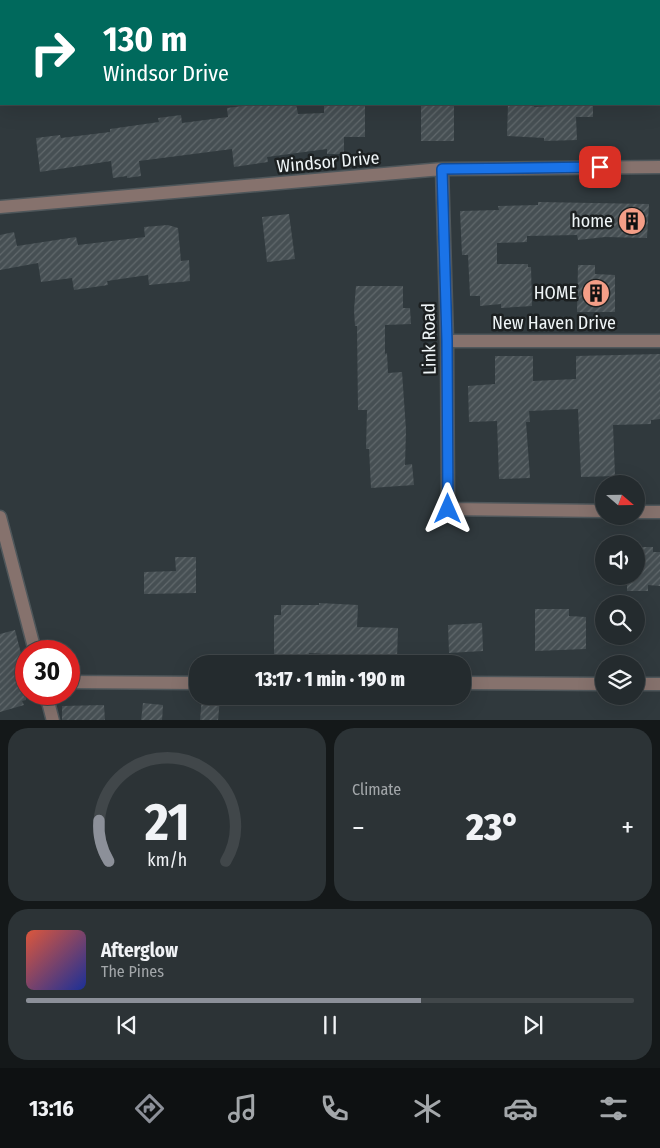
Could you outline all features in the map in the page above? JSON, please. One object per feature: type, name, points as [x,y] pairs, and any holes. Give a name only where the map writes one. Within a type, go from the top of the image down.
[{"type":"street","name":"Windsor Drive","points":[[0,207],[442,169],[660,166]]},
{"type":"street","name":"Link Road","points":[[442,169],[447,341],[448,509],[595,511]]},
{"type":"street","name":"New Haven Drive","points":[[447,341],[660,341]]},
{"type":"street","points":[[645,512],[660,512]]},
{"type":"street","points":[[0,517],[32,640]]},
{"type":"street","points":[[80,682],[189,682]]},
{"type":"street","points":[[471,683],[595,684]]},
{"type":"street","points":[[645,684],[660,684]]},
{"type":"street","points":[[49,705],[53,720]]},
{"type":"building","points":[[250,105],[296,105],[298,114],[324,113],[324,105],[365,105],[365,137],[344,137],[344,154],[327,154],[327,149],[267,157],[268,162],[234,167],[232,149],[139,161],[141,176],[127,178],[127,176],[113,178],[111,161],[40,172],[36,138],[60,135],[61,138],[110,132],[110,129],[159,122],[158,118],[181,115],[182,123],[228,117],[227,108]]},
{"type":"building","points":[[421,105],[454,105],[454,141],[421,141]]},
{"type":"building","points":[[508,105],[535,105],[534,107],[593,105],[593,117],[576,117],[577,140],[544,141],[544,138],[507,136]]},
{"type":"building","points":[[538,202],[649,204],[647,238],[605,237],[578,240],[577,235],[527,236],[527,242],[497,243],[497,264],[528,264],[528,267],[531,267],[532,306],[501,308],[501,304],[480,306],[480,296],[470,296],[468,255],[462,255],[460,211],[499,210],[498,206],[538,205]]},
{"type":"building","points":[[289,214],[295,259],[267,262],[262,217]]},
{"type":"building","points":[[168,225],[178,228],[181,261],[189,260],[190,281],[149,285],[148,275],[107,281],[108,285],[74,290],[72,278],[41,282],[38,263],[0,270],[0,235],[14,232],[17,246],[76,237],[78,245],[145,237],[144,227]]},
{"type":"building","name":"HOME","points":[[578,265],[595,265],[595,274],[615,275],[615,312],[577,312]]},
{"type":"building","points":[[356,286],[403,286],[403,308],[410,308],[411,324],[385,325],[385,354],[387,353],[388,373],[402,372],[406,430],[405,465],[412,464],[414,485],[371,488],[369,449],[366,449],[367,410],[358,410],[357,326],[355,326],[354,310]]},
{"type":"building","points":[[660,354],[660,419],[651,420],[651,424],[613,425],[615,475],[581,477],[578,409],[529,411],[530,422],[526,422],[530,478],[499,479],[497,421],[469,422],[468,386],[495,384],[495,356],[533,356],[533,381],[576,379],[576,356]]},
{"type":"building","points":[[645,547],[653,547],[653,552],[660,552],[660,586],[648,585],[648,591],[627,591],[627,585],[645,585]]},
{"type":"building","points":[[175,557],[196,557],[196,593],[144,594],[144,572],[176,571]]},
{"type":"building","points":[[319,603],[358,605],[357,627],[398,628],[397,655],[309,653],[309,655],[274,655],[274,615],[281,615],[281,605],[319,605]]},
{"type":"building","points":[[535,609],[569,609],[569,616],[586,617],[586,649],[535,651]]},
{"type":"building","points":[[482,623],[483,651],[449,653],[448,625]]},
{"type":"building","points":[[15,630],[18,640],[15,640],[15,705],[24,705],[0,712],[0,634]]},
{"type":"building","points":[[143,703],[163,705],[162,720],[141,720]]},
{"type":"building","points":[[104,705],[105,720],[62,720],[62,706]]},
{"type":"building","points":[[201,705],[219,705],[218,720],[200,720]]},
{"type":"place","name":"home","points":[[632,221]]},
{"type":"place","name":"HOME","points":[[596,293]]},
{"type":"route","points":[[448,509],[447,341],[442,169],[600,167]]}]
